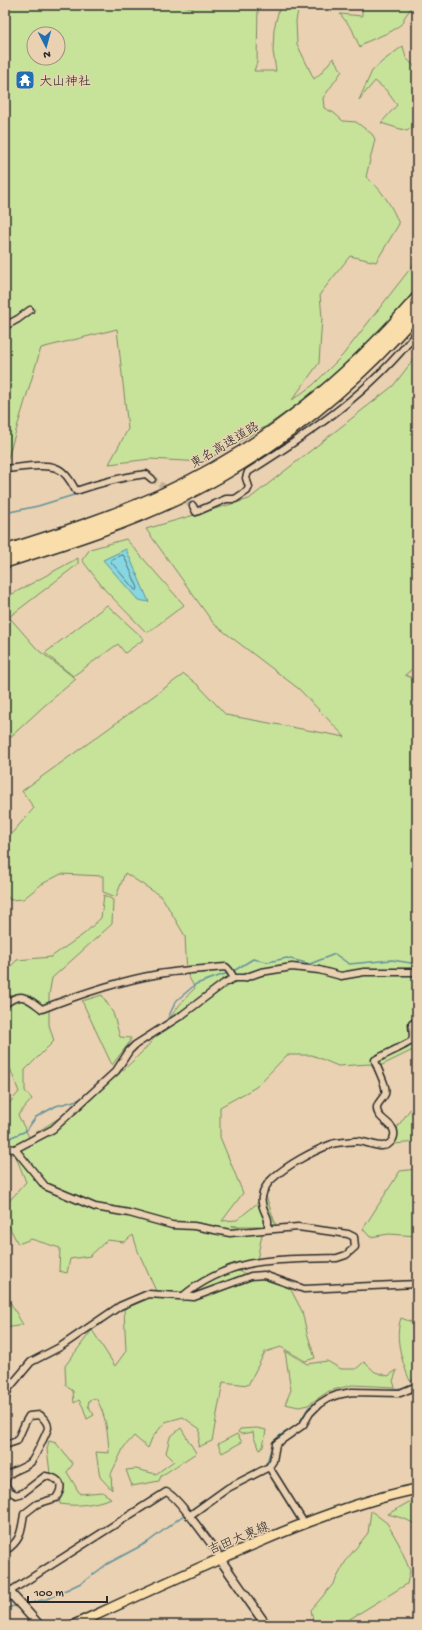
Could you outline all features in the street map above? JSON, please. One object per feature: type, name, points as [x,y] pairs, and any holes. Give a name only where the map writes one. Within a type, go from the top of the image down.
[{"type":"highway","name":"東名高速道路","points":[[5,551],[95,521],[144,502],[182,485],[244,450],[307,406],[334,383],[372,346],[417,298]]},
{"type":"highway","name":"東名高速道路","points":[[5,562],[89,534],[144,513],[182,496],[239,465],[281,438],[332,399],[392,342],[417,313]]},
{"type":"main road","name":"吉田大東線","points":[[74,1625],[304,1523],[390,1494],[417,1489]]},
{"type":"street","points":[[5,326],[30,310]]},
{"type":"street","points":[[193,506],[196,512],[226,499],[235,499],[248,491],[246,478],[248,472],[301,439],[337,413],[389,365],[417,332]]},
{"type":"street","points":[[5,469],[45,466],[56,468],[71,481],[76,491],[104,482],[134,475],[146,474],[152,479]]},
{"type":"street","points":[[5,1004],[14,997],[21,996],[26,997],[42,1009],[85,993],[131,979],[160,973],[226,967],[232,975],[244,978],[261,972],[292,967],[319,970],[341,976],[364,972],[417,972]]},
{"type":"street","points":[[182,1297],[191,1289],[222,1273],[247,1264],[337,1258],[346,1255],[355,1247],[354,1237],[348,1234],[298,1227],[230,1233],[194,1226],[172,1225],[129,1213],[95,1207],[45,1186],[9,1148],[53,1129],[116,1071],[128,1051],[182,1015],[223,984],[232,975]]},
{"type":"street","points":[[268,1229],[268,1219],[261,1201],[265,1188],[271,1179],[298,1161],[333,1144],[360,1141],[380,1146],[386,1145],[392,1140],[394,1135],[391,1125],[380,1116],[377,1111],[377,1105],[385,1094],[385,1086],[375,1060],[387,1053],[410,1044],[413,1039],[412,1024],[417,1022]]},
{"type":"street","points":[[5,1399],[10,1388],[31,1362],[60,1347],[120,1306],[148,1294],[182,1297],[200,1295],[251,1276],[264,1275],[304,1289],[417,1284]]},
{"type":"street","points":[[187,1513],[228,1488],[269,1467],[276,1444],[304,1425],[310,1413],[318,1404],[327,1399],[352,1392],[400,1393],[417,1386]]},
{"type":"street","points":[[5,1445],[17,1441],[29,1416],[40,1415],[46,1421],[48,1428],[32,1461],[10,1473],[6,1477],[7,1488],[10,1492],[16,1495],[23,1493],[45,1476],[54,1477],[59,1482],[61,1488],[56,1498],[37,1504],[24,1514],[19,1539],[5,1551]]},
{"type":"street","points":[[269,1467],[304,1523]]},
{"type":"street","points":[[39,1625],[7,1590],[162,1493],[170,1493],[217,1552],[220,1559],[266,1625]]},
{"type":"green space","points":[[5,5],[179,5],[193,8],[196,5],[258,5],[257,62],[254,71],[276,71],[273,51],[274,29],[280,5],[299,5],[296,21],[297,44],[314,79],[333,58],[342,71],[323,98],[324,108],[334,113],[343,121],[356,122],[372,134],[375,139],[366,177],[386,198],[399,224],[376,262],[350,256],[320,294],[322,318],[319,363],[292,400],[313,385],[342,356],[417,260],[417,291],[399,314],[334,379],[265,427],[203,462],[150,459],[109,464],[128,429],[117,329],[41,348],[6,464]]},
{"type":"green space","points":[[362,5],[413,5],[404,18],[404,22],[392,31],[364,43],[360,48],[352,29],[340,14],[362,16]]},
{"type":"green space","points":[[403,46],[406,58],[417,69],[417,123],[407,131],[381,123],[397,105],[386,90],[375,81],[359,100],[372,71]]},
{"type":"green space","points":[[417,355],[417,665],[405,675],[417,680],[417,1048],[378,1067],[370,1064],[338,1066],[312,1055],[287,1055],[256,1087],[220,1107],[220,1137],[243,1193],[222,1221],[237,1220],[266,1196],[276,1226],[231,1226],[263,1229],[257,1260],[229,1268],[290,1288],[302,1311],[315,1358],[305,1361],[281,1347],[265,1352],[248,1385],[223,1382],[212,1441],[198,1447],[200,1429],[183,1417],[165,1422],[152,1438],[148,1448],[134,1436],[124,1447],[111,1474],[112,1490],[100,1477],[96,1452],[109,1453],[107,1431],[102,1411],[96,1398],[89,1400],[88,1406],[94,1415],[87,1419],[79,1400],[74,1403],[73,1391],[66,1386],[65,1366],[92,1330],[115,1366],[126,1351],[124,1309],[165,1292],[156,1291],[138,1251],[133,1235],[124,1242],[107,1240],[90,1256],[70,1259],[67,1273],[59,1271],[60,1248],[31,1239],[18,1244],[5,1218],[5,1206],[26,1182],[15,1154],[5,1154],[5,1108],[19,1092],[5,1055],[5,972],[17,960],[51,957],[84,934],[101,918],[104,895],[113,900],[112,924],[52,978],[49,995],[49,1025],[54,1041],[25,1070],[25,1091],[32,1099],[18,1115],[29,1137],[88,1098],[115,1077],[141,1053],[195,988],[187,974],[185,936],[162,897],[125,873],[116,897],[103,892],[103,876],[61,874],[42,884],[23,899],[10,900],[5,893],[5,841],[34,808],[22,791],[184,674],[198,685],[226,715],[345,737],[299,689],[214,624],[146,529],[249,499],[393,386]]},
{"type":"green space","points":[[126,539],[184,605],[147,633],[105,590],[82,560],[90,549]]},
{"type":"green space","points":[[78,558],[78,564],[9,617],[38,650],[76,679],[5,742],[5,598]]},
{"type":"green space","points":[[107,605],[144,639],[125,653],[118,644],[73,676],[45,653]]},
{"type":"green space","points":[[102,995],[113,1013],[120,1037],[131,1038],[129,1043],[112,1065],[82,1001]]},
{"type":"green space","points":[[417,1100],[417,1142],[394,1144],[398,1126]]},
{"type":"green space","points":[[417,1169],[417,1236],[389,1234],[370,1237],[363,1229],[400,1171]]},
{"type":"green space","points":[[5,1293],[23,1325],[5,1328]]},
{"type":"green space","points":[[401,1318],[417,1324],[417,1379],[410,1381],[400,1350],[398,1334]]},
{"type":"green space","points":[[285,1351],[307,1364],[327,1361],[341,1369],[356,1369],[364,1362],[375,1372],[388,1376],[397,1370],[393,1381],[395,1387],[352,1385],[329,1391],[308,1405],[299,1407],[285,1404],[291,1390]]},
{"type":"green space","points":[[181,1428],[196,1453],[161,1476],[159,1481],[132,1486],[126,1470],[136,1469],[156,1474],[174,1461],[166,1453],[170,1437]]},
{"type":"green space","points":[[257,1428],[266,1430],[263,1447],[260,1449],[254,1438],[253,1432],[241,1434],[238,1432],[240,1429]]},
{"type":"green space","points":[[237,1434],[242,1442],[222,1453],[218,1444]]},
{"type":"green space","points":[[49,1441],[56,1443],[73,1464],[67,1472],[80,1494],[102,1492],[111,1498],[85,1504],[60,1504],[59,1498],[64,1490],[62,1479],[50,1473],[47,1449]]},
{"type":"green space","points":[[409,1502],[417,1503],[417,1525],[405,1519],[388,1514]]},
{"type":"green space","points":[[371,1511],[387,1523],[399,1544],[410,1571],[407,1584],[340,1625],[314,1625],[311,1610],[334,1583],[347,1559],[368,1533]]},
{"type":"water","points":[[126,549],[149,602],[138,600],[103,560]]},
{"type":"waterway","points":[[81,493],[98,487]]},
{"type":"waterway","points":[[5,513],[38,506],[77,494]]},
{"type":"waterway","points":[[232,972],[253,959],[268,962],[287,958],[310,964],[335,954],[349,964],[392,960],[417,964]]},
{"type":"waterway","points":[[130,1046],[167,1020],[176,1001],[196,984],[228,973]]},
{"type":"waterway","points":[[5,1146],[9,1138],[26,1131],[36,1117],[56,1106],[81,1099],[91,1090]]},
{"type":"waterway","points":[[386,1390],[403,1388],[417,1382]]},
{"type":"waterway","points":[[333,1393],[349,1389],[379,1390]]},
{"type":"waterway","points":[[297,1426],[309,1407],[323,1398]]},
{"type":"waterway","points":[[264,1467],[273,1443],[281,1435],[294,1428]]},
{"type":"waterway","points":[[188,1512],[208,1498]]},
{"type":"waterway","points":[[27,1604],[47,1599],[83,1582],[107,1564],[148,1542],[185,1514]]},
{"type":"waterway","points":[[5,1608],[15,1606]]},
{"type":"tunnel","points":[[152,479],[170,491]]},
{"type":"tunnel","points":[[179,498],[193,506]]},
{"type":"place","name":"大山神社","points":[[25,80]]}]
